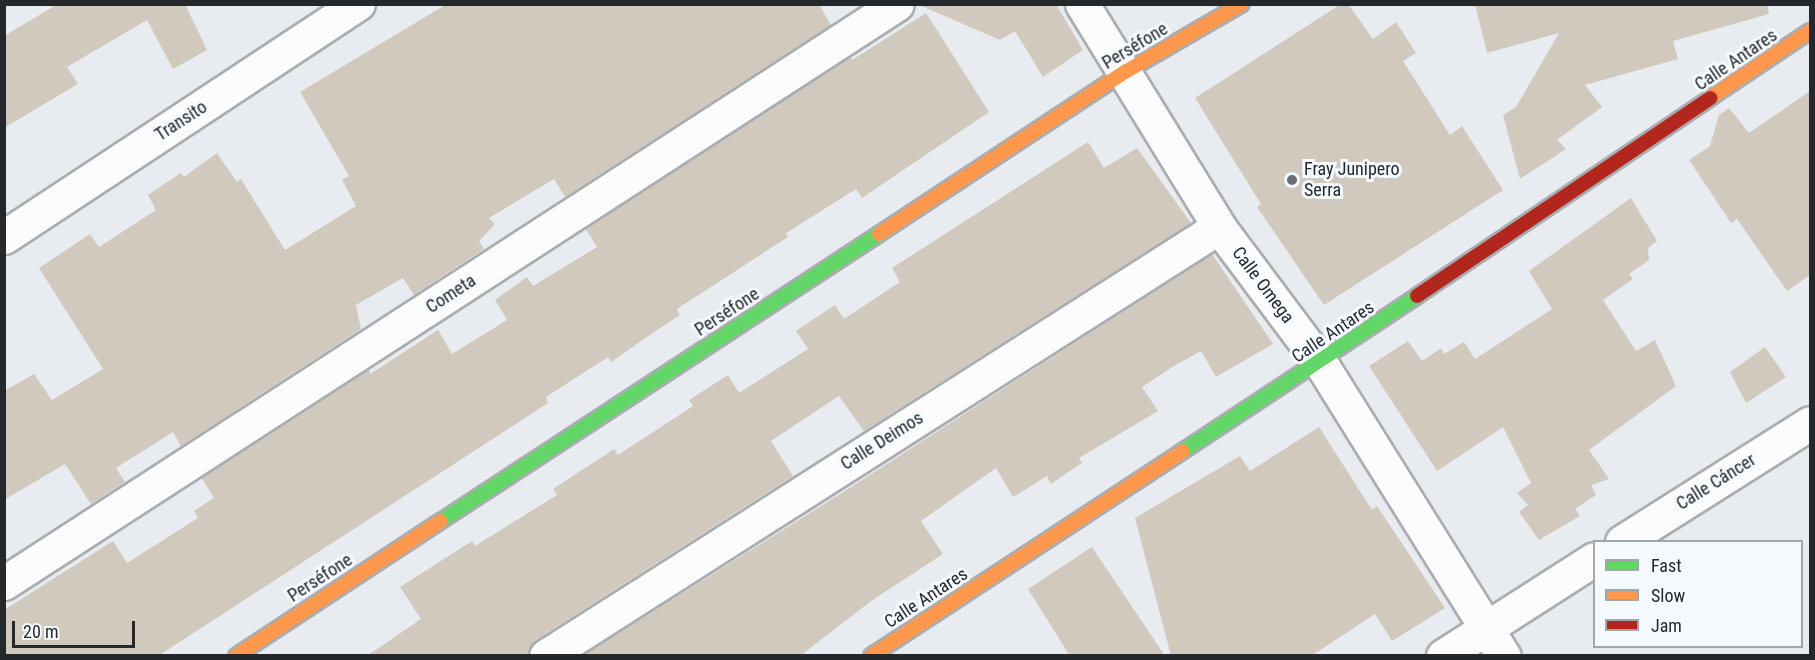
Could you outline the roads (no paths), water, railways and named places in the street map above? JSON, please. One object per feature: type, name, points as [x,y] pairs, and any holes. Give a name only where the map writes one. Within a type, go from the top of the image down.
[{"type":"street","name":"Transito","points":[[4,237],[358,4]]},
{"type":"street","name":"Cometa","points":[[4,583],[897,4]]},
{"type":"street","name":"Calle Omega","points":[[1082,4],[1219,227],[1320,362],[1504,656]]},
{"type":"street","name":"Perséfone","points":[[236,656],[1125,72],[1242,4]]},
{"type":"street","name":"Calle Antares","points":[[871,656],[1320,362],[1810,31]]},
{"type":"street","name":"Calle Deimos","points":[[546,656],[1219,227]]},
{"type":"street","name":"Calle Cáncer","points":[[1625,540],[1810,423]]},
{"type":"street","points":[[1443,656],[1593,560]]},
{"type":"place","name":"Fray Junipero Serra","points":[[1292,180]]}]
